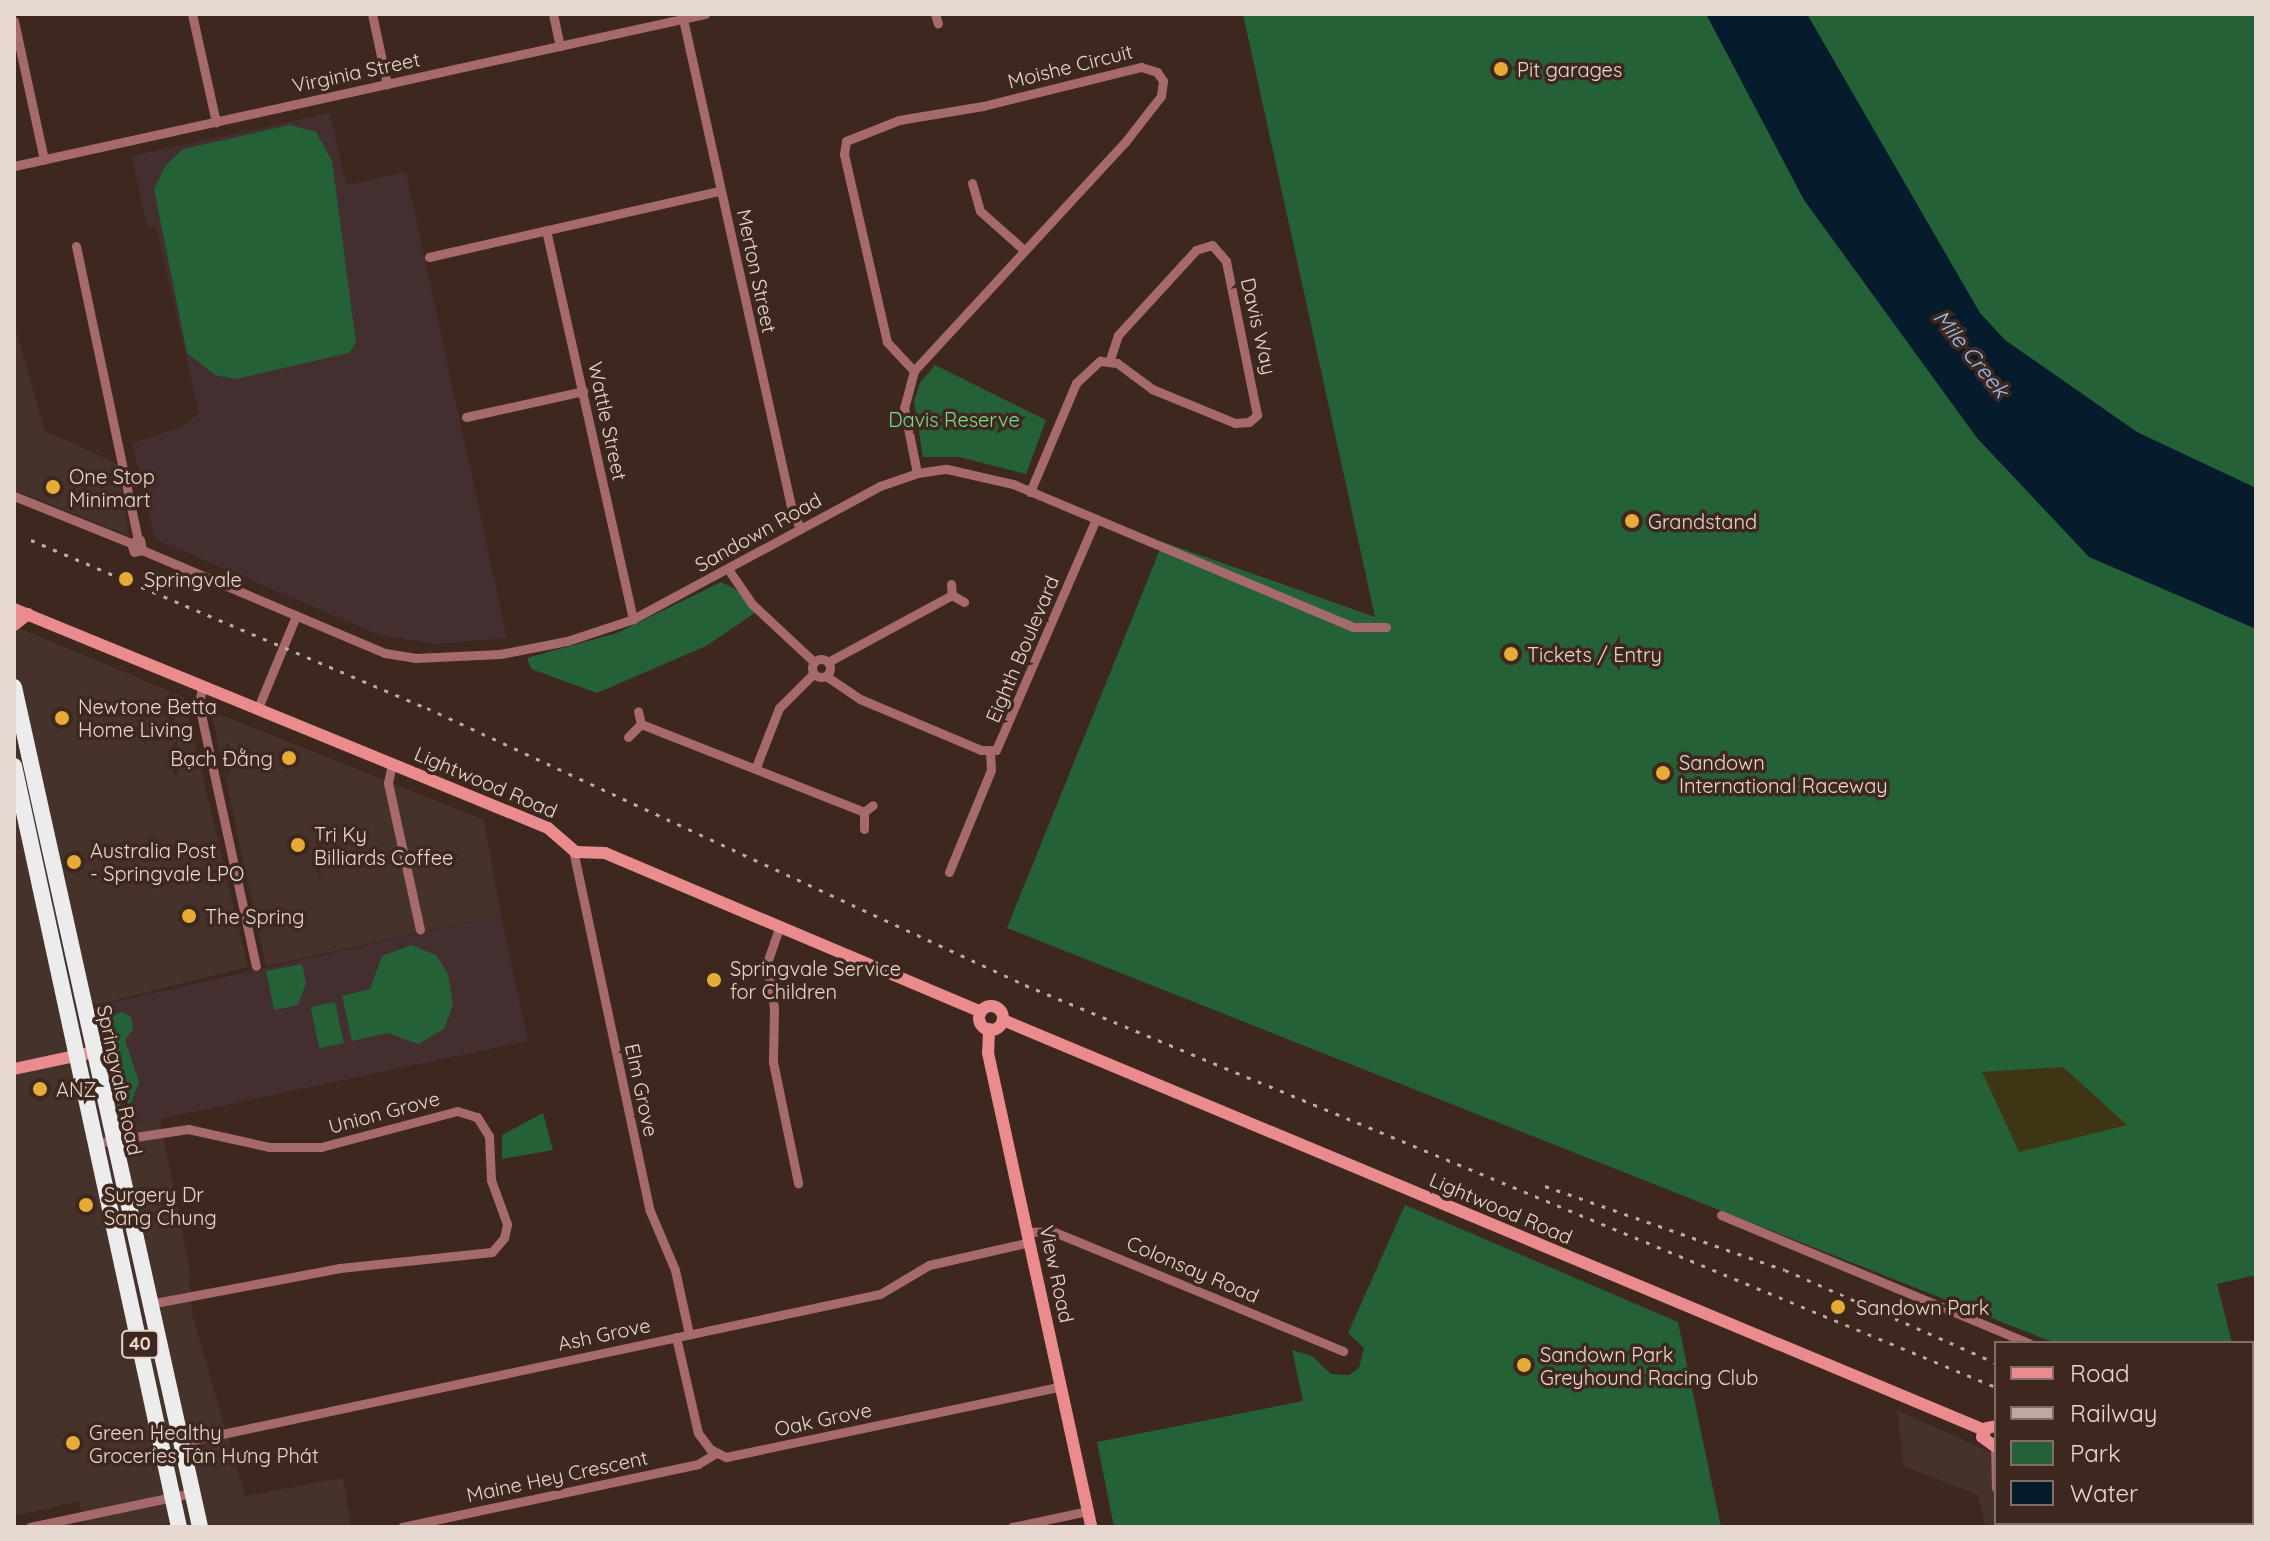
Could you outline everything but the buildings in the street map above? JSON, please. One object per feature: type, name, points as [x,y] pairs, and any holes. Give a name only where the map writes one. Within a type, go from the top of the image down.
[{"type":"highway","name":"Springvale Road","points":[[14,687],[200,1527]]},
{"type":"highway","name":"Springvale Road","points":[[14,766],[179,1527]]},
{"type":"main road","name":"Lightwood Road","points":[[14,609],[548,828],[573,850],[605,853],[981,1012],[995,1007],[1003,1020],[1990,1428]]},
{"type":"main road","points":[[14,625],[28,614]]},
{"type":"main road","points":[[981,1012],[980,1023],[989,1029],[1003,1020]]},
{"type":"main road","name":"View Road","points":[[989,1029],[988,1053],[1091,1527]]},
{"type":"main road","points":[[14,1069],[94,1052]]},
{"type":"main road","points":[[1990,1428],[1985,1444],[1994,1447]]},
{"type":"main road","points":[[2204,1525],[2212,1527]]},
{"type":"street","points":[[192,14],[216,122]]},
{"type":"street","points":[[372,14],[387,84]]},
{"type":"street","points":[[553,14],[560,46]]},
{"type":"street","name":"Virginia Street","points":[[14,166],[705,14]]},
{"type":"street","name":"Merton Street","points":[[683,19],[790,503],[800,529]]},
{"type":"street","points":[[14,21],[44,160]]},
{"type":"street","name":"Moishe Circuit","points":[[914,371],[887,342],[844,154],[846,141],[899,120],[983,106],[1141,67],[1155,70],[1163,81],[1161,96],[914,371],[904,408],[917,473]]},
{"type":"street","points":[[972,183],[980,211],[1023,249]]},
{"type":"street","points":[[429,257],[720,191]]},
{"type":"street","name":"Wattle Street","points":[[546,230],[633,619]]},
{"type":"street","name":"Davis Way","points":[[1214,245],[1226,261],[1257,415],[1249,422],[1235,423],[1152,389],[1110,360],[1114,341],[1127,325],[1196,250],[1214,245]]},
{"type":"street","points":[[76,246],[134,541]]},
{"type":"street","points":[[1030,492],[1076,383],[1096,363],[1110,360]]},
{"type":"street","points":[[466,417],[583,391]]},
{"type":"street","name":"Sandown Road","points":[[134,541],[142,550],[385,653],[431,658],[536,648],[633,619],[800,529],[917,473],[974,472],[1030,492],[1353,627],[1386,627]]},
{"type":"street","points":[[14,496],[134,541]]},
{"type":"street","name":"Eighth Boulevard","points":[[826,676],[846,693],[990,751],[1003,741],[1096,519]]},
{"type":"street","points":[[728,569],[752,604],[814,662],[828,662],[952,595]]},
{"type":"street","points":[[951,584],[952,595]]},
{"type":"street","points":[[952,595],[964,602]]},
{"type":"street","points":[[258,708],[296,616]]},
{"type":"street","points":[[756,767],[779,708],[813,674],[814,662]]},
{"type":"street","points":[[813,674],[826,676],[828,662]]},
{"type":"street","points":[[202,686],[199,705],[256,966]]},
{"type":"street","points":[[638,711],[641,724]]},
{"type":"street","points":[[641,724],[864,812]]},
{"type":"street","points":[[628,737],[641,724]]},
{"type":"street","points":[[949,872],[989,774],[990,751]]},
{"type":"street","points":[[392,764],[388,783],[420,930]]},
{"type":"street","points":[[864,812],[873,805]]},
{"type":"street","points":[[864,812],[864,829]]},
{"type":"street","name":"Elm Grove","points":[[573,850],[650,1211],[675,1270],[689,1334]]},
{"type":"street","points":[[780,925],[767,963],[774,1008],[773,1062],[798,1183]]},
{"type":"street","name":"Union Grove","points":[[96,1143],[188,1129],[269,1147],[321,1147],[457,1111],[477,1117],[489,1136],[491,1180],[507,1224],[504,1238],[492,1252],[340,1268],[149,1304]]},
{"type":"street","points":[[1721,1215],[1777,1241],[2024,1341]]},
{"type":"street","name":"Colonsay Road","points":[[1029,1237],[1052,1231],[1343,1351]]},
{"type":"street","name":"Ash Grove","points":[[179,1443],[886,1292],[929,1265],[1029,1237]]},
{"type":"street","points":[[676,1337],[696,1427],[716,1453]]},
{"type":"street","name":"Oak Grove","points":[[716,1453],[732,1456],[1062,1386]]},
{"type":"street","name":"Maine Hey Crescent","points":[[402,1527],[698,1464],[716,1453]]},
{"type":"street","points":[[30,1527],[191,1493]]},
{"type":"street","points":[[1012,1527],[1088,1511]]},
{"type":"shaded area","points":[[330,113],[346,185],[406,172],[507,638],[437,644],[379,635],[155,539],[132,443],[183,426],[199,413],[156,227],[148,228],[131,156]]},
{"type":"shaded area","points":[[14,325],[45,431],[118,464],[129,536],[14,490]]},
{"type":"shaded area","points":[[14,626],[184,697],[248,967],[92,1006],[123,1126],[160,1119],[188,1261],[192,1314],[245,1496],[343,1478],[351,1527],[85,1527],[79,1501],[14,1516]]},
{"type":"shaded area","points":[[211,711],[484,820],[501,915],[266,966]]},
{"type":"shaded area","points":[[501,915],[528,1041],[130,1125],[124,1119],[100,1005]]},
{"type":"shaded area","points":[[1897,1410],[1994,1454],[1994,1525],[2151,1527],[1986,1527],[1978,1495],[1904,1466]]},
{"type":"green space","name":"Sandown International Raceway","points":[[1243,14],[2256,14],[2256,1275],[2217,1284],[2231,1341],[2050,1341],[1007,928],[1163,542],[1375,617]]},
{"type":"green space","points":[[290,125],[316,132],[332,161],[356,343],[349,353],[236,379],[215,375],[187,353],[154,189],[166,165],[183,149]]},
{"type":"green space","name":"Davis Reserve","points":[[935,365],[1046,420],[1026,474],[959,457],[923,457],[914,401],[920,383]]},
{"type":"green space","points":[[721,582],[737,590],[755,613],[706,646],[597,693],[531,669],[527,658],[617,633]]},
{"type":"green space","points":[[411,945],[436,955],[448,974],[453,1005],[444,1029],[418,1044],[388,1033],[352,1041],[342,996],[370,989],[382,956]]},
{"type":"green space","points":[[302,964],[306,983],[298,1005],[274,1010],[266,971]]},
{"type":"green space","points":[[335,1002],[344,1043],[319,1048],[311,1007]]},
{"type":"green space","points":[[122,1012],[131,1017],[133,1029],[125,1040],[139,1082],[130,1105],[118,1108],[102,1039],[107,1018]]},
{"type":"green space","points":[[543,1113],[553,1150],[502,1159],[502,1135]]},
{"type":"green space","name":"Sandown Park Greyhound Racing Club","points":[[1405,1205],[1678,1322],[1721,1527],[1114,1527],[1097,1442],[1303,1401],[1292,1350],[1312,1356],[1331,1374],[1349,1375],[1359,1368],[1364,1348],[1348,1333]]},
{"type":"sand","points":[[2063,1067],[2127,1125],[2019,1152],[1982,1072]]},
{"type":"water","name":"Mile Creek","points":[[1706,14],[1807,14],[1980,313],[2005,340],[2137,432],[2256,488],[2256,629],[2089,557],[1977,438],[1804,200]]},
{"type":"railway","points":[[31,540],[427,708],[1025,985],[1994,1386]]},
{"type":"railway","points":[[1545,1186],[1785,1270],[1994,1362]]},
{"type":"place","name":"Pit garages","points":[[1501,69]]},
{"type":"place","name":"One Stop Minimart","points":[[53,487]]},
{"type":"place","name":"Grandstand","points":[[1632,521]]},
{"type":"place","name":"Springvale","points":[[126,579]]},
{"type":"place","name":"Tickets / Entry","points":[[1511,654]]},
{"type":"place","name":"Newtone Betta Home Living","points":[[62,718]]},
{"type":"place","name":"Bạch Đằng","points":[[289,758]]},
{"type":"place","name":"Sandown International Raceway","points":[[1663,773]]},
{"type":"place","name":"Tri Ky Billiards Coffee","points":[[298,845]]},
{"type":"place","name":"Australia Post - Springvale LPO","points":[[74,862]]},
{"type":"place","name":"The Spring","points":[[189,916]]},
{"type":"place","name":"Springvale Service for Children","points":[[714,980]]},
{"type":"place","name":"ANZ","points":[[40,1089]]},
{"type":"place","name":"Surgery Dr Sang Chung","points":[[86,1205]]},
{"type":"place","name":"Sandown Park","points":[[1838,1307]]},
{"type":"place","name":"Sandown Park Greyhound Racing Club","points":[[1524,1365]]},
{"type":"place","name":"Green Healthy Groceries Tân Hưng Phát","points":[[73,1443]]}]
